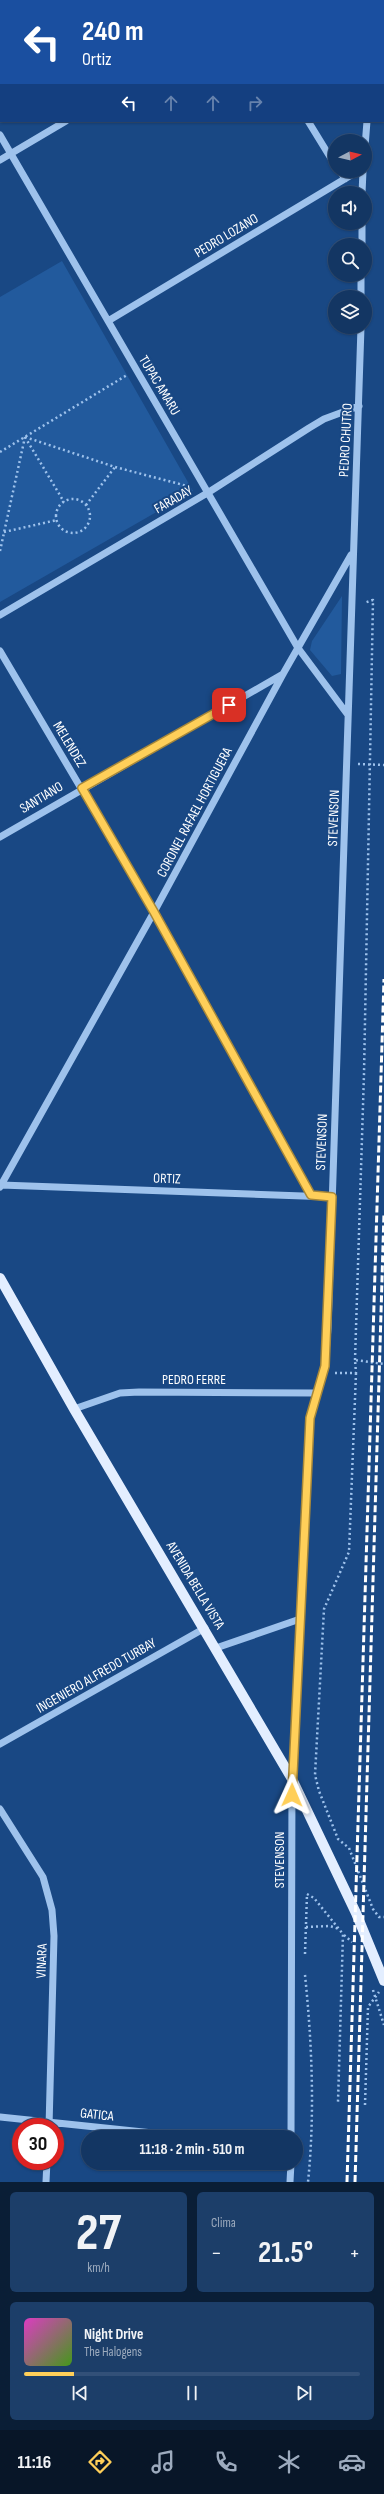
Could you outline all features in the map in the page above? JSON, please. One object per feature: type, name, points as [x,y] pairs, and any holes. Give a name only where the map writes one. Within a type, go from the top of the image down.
[{"type":"main road","name":"AVENIDA BELLA VISTA","points":[[0,1278],[74,1409],[292,1779],[356,1913],[382,1985]]},
{"type":"street","points":[[0,160],[64,122]]},
{"type":"street","points":[[309,122],[328,154]]},
{"type":"street","points":[[366,134],[367,122]]},
{"type":"street","name":"TUPAC AMARU","points":[[0,135],[136,370],[210,492],[298,648],[348,715]]},
{"type":"street","name":"PEDRO LOZANO","points":[[108,321],[345,179]]},
{"type":"street","name":"PEDRO CHUTRO","points":[[352,553],[360,406],[361,334]]},
{"type":"street","name":"FARADAY","points":[[0,615],[210,492],[324,419],[360,406]]},
{"type":"street","name":"STEVENSON","points":[[291,2130],[292,1779],[310,1418],[316,1393],[323,1374],[328,1328],[348,764],[352,553]]},
{"type":"street","name":"CORONEL RAFAEL HORTIGUERA","points":[[0,1186],[154,912],[283,674],[352,553]]},
{"type":"street","name":"MELENDEZ","points":[[0,651],[154,912],[311,1195]]},
{"type":"street","name":"SANTIANO","points":[[0,837],[82,788],[283,674]]},
{"type":"street","name":"ORTIZ","points":[[0,1186],[311,1195],[332,1197]]},
{"type":"street","name":"PEDRO FERRE","points":[[74,1409],[120,1393],[316,1393]]},
{"type":"street","points":[[216,1648],[300,1619]]},
{"type":"street","name":"INGENIERO ALFREDO TURBAY","points":[[0,1744],[204,1628]]},
{"type":"street","name":"VINARA","points":[[0,1809],[43,1877],[52,1910],[54,1936],[49,2118]]},
{"type":"street","name":"GATICA","points":[[0,2116],[12,2118]]},
{"type":"street","name":"GATICA","points":[[64,2126],[108,2130]]},
{"type":"street","points":[[46,2182],[47,2170]]},
{"type":"street","points":[[290,2182],[291,2170]]},
{"type":"path","points":[[0,452],[136,370]]},
{"type":"path","points":[[25,437],[115,467],[210,492]]},
{"type":"path","points":[[25,437],[64,502]]},
{"type":"path","points":[[0,551],[25,437]]},
{"type":"path","points":[[86,505],[115,467]]},
{"type":"path","points":[[77,500],[86,505],[90,516],[87,526],[78,532],[72,533],[62,529],[57,520],[58,509],[64,502],[77,500]]},
{"type":"path","points":[[4,532],[57,520]]},
{"type":"path","points":[[351,607],[373,600],[364,1074],[355,1360],[356,1373],[349,1552],[324,1609],[315,1775],[319,1791],[338,1839],[349,1848],[373,1909],[379,1917],[384,1917]]},
{"type":"path","points":[[348,764],[384,765]]},
{"type":"path","points":[[355,1360],[384,1364]]},
{"type":"path","points":[[323,1374],[356,1373]]},
{"type":"path","points":[[292,1887],[314,1898],[343,1934],[338,2102]]},
{"type":"path","points":[[305,1957],[308,1894]]},
{"type":"path","points":[[306,1927],[330,1926],[339,1929]]},
{"type":"path","points":[[304,1972],[309,2012],[311,2108],[308,2182]]},
{"type":"path","points":[[365,2105],[368,2007],[382,1985]]},
{"type":"shaded area","points":[[62,261],[193,491],[0,602],[0,297]]},
{"type":"shaded area","points":[[342,596],[341,674],[332,676],[310,650],[312,641]]},
{"type":"railway","points":[[347,2182],[384,979]]},
{"type":"railway","points":[[355,2182],[384,1213]]},
{"type":"route","points":[[229,705],[82,788],[154,912],[311,1195],[332,1197],[328,1328],[325,1366],[310,1418],[292,1795]]}]
